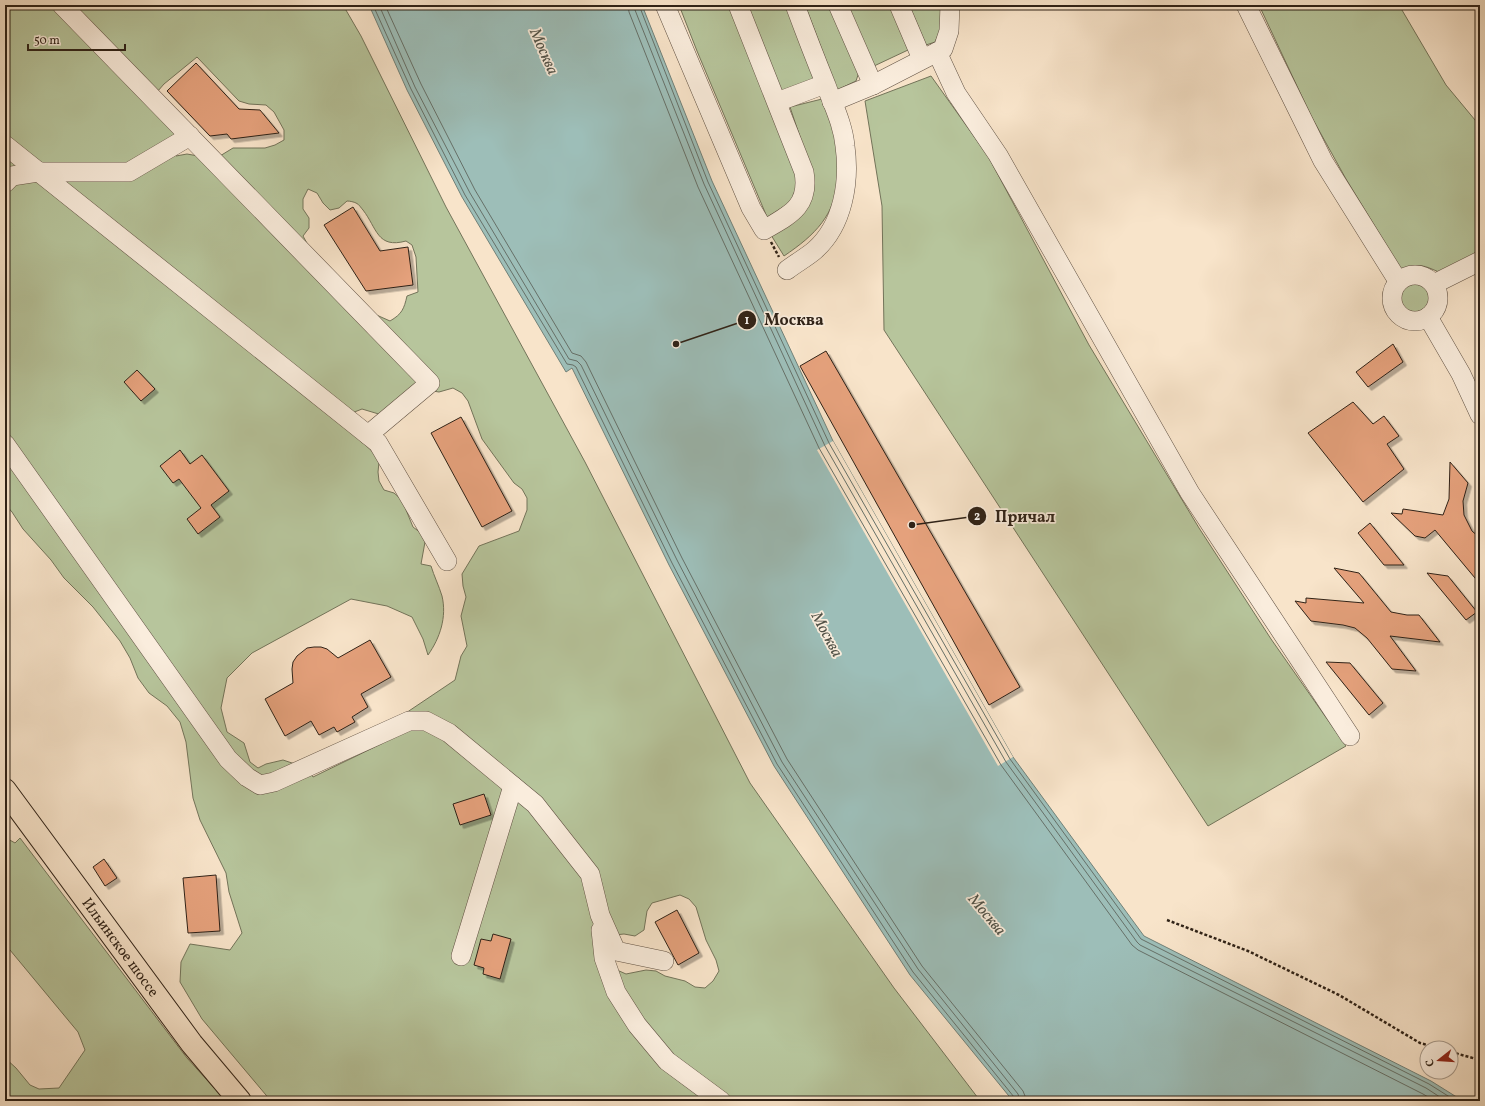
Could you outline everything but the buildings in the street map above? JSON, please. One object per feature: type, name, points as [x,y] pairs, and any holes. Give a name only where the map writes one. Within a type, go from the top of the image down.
[{"type":"main road","name":"Ильинское шоссе","points":[[5,790],[192,1044],[240,1101]]},
{"type":"street","points":[[62,5],[430,383],[368,435]]},
{"type":"street","points":[[665,5],[751,208],[764,230],[796,209],[804,196],[804,172],[738,5]]},
{"type":"street","points":[[788,270],[816,250],[829,233],[838,216],[844,199],[846,168],[845,146],[841,124],[795,5]]},
{"type":"street","points":[[838,5],[873,85]]},
{"type":"street","points":[[899,5],[929,56],[998,155],[1190,493],[1350,736]]},
{"type":"street","points":[[832,102],[873,85],[943,49],[949,31],[950,5]]},
{"type":"street","points":[[1246,5],[1323,162],[1398,281]]},
{"type":"street","points":[[777,102],[825,84]]},
{"type":"street","points":[[5,183],[12,176],[38,172],[129,172],[190,136]]},
{"type":"street","points":[[5,145],[378,443],[447,561]]},
{"type":"street","points":[[1434,284],[1480,261]]},
{"type":"street","points":[[1413,274],[1421,275],[1429,279],[1434,284],[1438,298],[1437,306],[1434,312],[1428,317],[1414,321],[1406,320],[1399,316],[1394,310],[1391,295],[1398,281],[1405,276],[1413,274]]},
{"type":"street","points":[[1428,317],[1461,374],[1480,415]]},
{"type":"street","points":[[5,444],[228,759],[247,777],[260,785],[274,782],[409,721],[426,721],[449,733],[535,804],[590,874],[600,915],[604,958],[616,992],[637,1025],[667,1061],[721,1101]]},
{"type":"street","points":[[461,956],[513,786]]},
{"type":"street","points":[[600,915],[616,951],[664,961]]},
{"type":"path","points":[[764,230],[788,270]]},
{"type":"path","points":[[1167,920],[1248,951],[1339,995],[1419,1042]]},
{"type":"path","points":[[1459,1054],[1480,1060]]},
{"type":"green space","points":[[5,5],[343,5],[361,36],[446,207],[585,462],[750,783],[894,988],[978,1098],[978,1101],[271,1101],[202,1019],[180,982],[181,962],[190,944],[230,950],[242,933],[229,892],[226,873],[200,820],[193,798],[186,742],[180,722],[167,706],[149,693],[138,678],[130,658],[120,641],[93,607],[64,578],[51,560],[23,529],[5,504]],"holes":[[[197,57],[239,101],[249,104],[266,105],[274,112],[284,130],[284,140],[265,148],[233,148],[215,159],[187,154],[176,156],[174,147],[179,138],[157,92],[164,84]],[[308,189],[317,193],[323,203],[330,210],[339,208],[347,201],[351,201],[358,204],[368,217],[375,230],[383,239],[396,243],[406,241],[412,245],[416,257],[418,292],[407,296],[403,308],[397,316],[390,321],[372,313],[308,245],[303,236],[309,228],[309,218],[303,209],[303,199]],[[453,388],[462,393],[468,401],[482,439],[514,483],[522,489],[527,498],[527,510],[519,531],[479,546],[462,574],[466,597],[461,616],[467,646],[461,656],[455,680],[388,725],[383,743],[313,777],[307,768],[283,760],[266,764],[258,768],[250,762],[244,743],[227,732],[221,708],[227,678],[252,653],[351,599],[387,606],[412,617],[423,639],[428,655],[436,642],[444,612],[441,592],[431,566],[421,564],[425,542],[421,533],[413,527],[402,500],[394,493],[384,490],[379,481],[379,462],[375,454],[360,440],[352,413],[362,409],[382,415],[420,389],[439,392]],[[680,895],[689,899],[696,907],[706,940],[716,960],[719,971],[713,981],[705,988],[695,987],[685,981],[665,976],[656,971],[646,970],[626,974],[617,970],[607,942],[614,935],[624,934],[635,936],[644,930],[647,911],[652,903]]]},
{"type":"green space","points":[[679,5],[729,5],[797,169],[798,188],[791,202],[767,217],[697,51]]},
{"type":"green space","points":[[745,5],[787,5],[815,79],[778,93]]},
{"type":"green space","points":[[805,5],[831,5],[859,72],[856,81],[837,90]]},
{"type":"green space","points":[[844,5],[892,5],[908,50],[874,66]]},
{"type":"green space","points":[[909,5],[941,5],[940,31],[935,42],[926,45]]},
{"type":"green space","points":[[1259,5],[1399,5],[1446,85],[1480,126],[1480,252],[1441,273],[1421,266],[1401,269],[1346,179],[1311,116]]},
{"type":"green space","points":[[931,76],[988,156],[1089,345],[1199,528],[1271,639],[1346,746],[1208,826],[884,330],[882,206],[865,101]]},
{"type":"green space","points":[[822,99],[838,149],[839,167],[836,190],[833,202],[822,223],[805,240],[784,256],[771,235],[813,176],[790,107]]},
{"type":"green space","points":[[1415,284],[1421,285],[1425,288],[1428,292],[1428,304],[1425,308],[1421,311],[1415,312],[1409,311],[1405,308],[1402,304],[1401,298],[1402,292],[1405,288],[1409,285]]},
{"type":"green space","points":[[20,838],[187,1058],[226,1101],[5,1101],[5,1058],[16,1068],[30,1085],[39,1089],[59,1088],[85,1050],[78,1032],[5,944],[5,841],[8,839],[15,843]]},
{"type":"water","points":[[369,5],[642,5],[712,181],[833,441],[1013,757],[1144,936],[1419,1075],[1419,1080],[1431,1081],[1463,1101],[1013,1101],[910,975],[774,766],[669,565],[572,368],[566,372],[462,197],[407,90]]},
{"type":"pier","points":[[833,441],[1013,757],[998,766],[817,450]]},
{"type":"place","name":"Москва","points":[[676,344]]},
{"type":"place","name":"Причал","points":[[912,525]]}]
